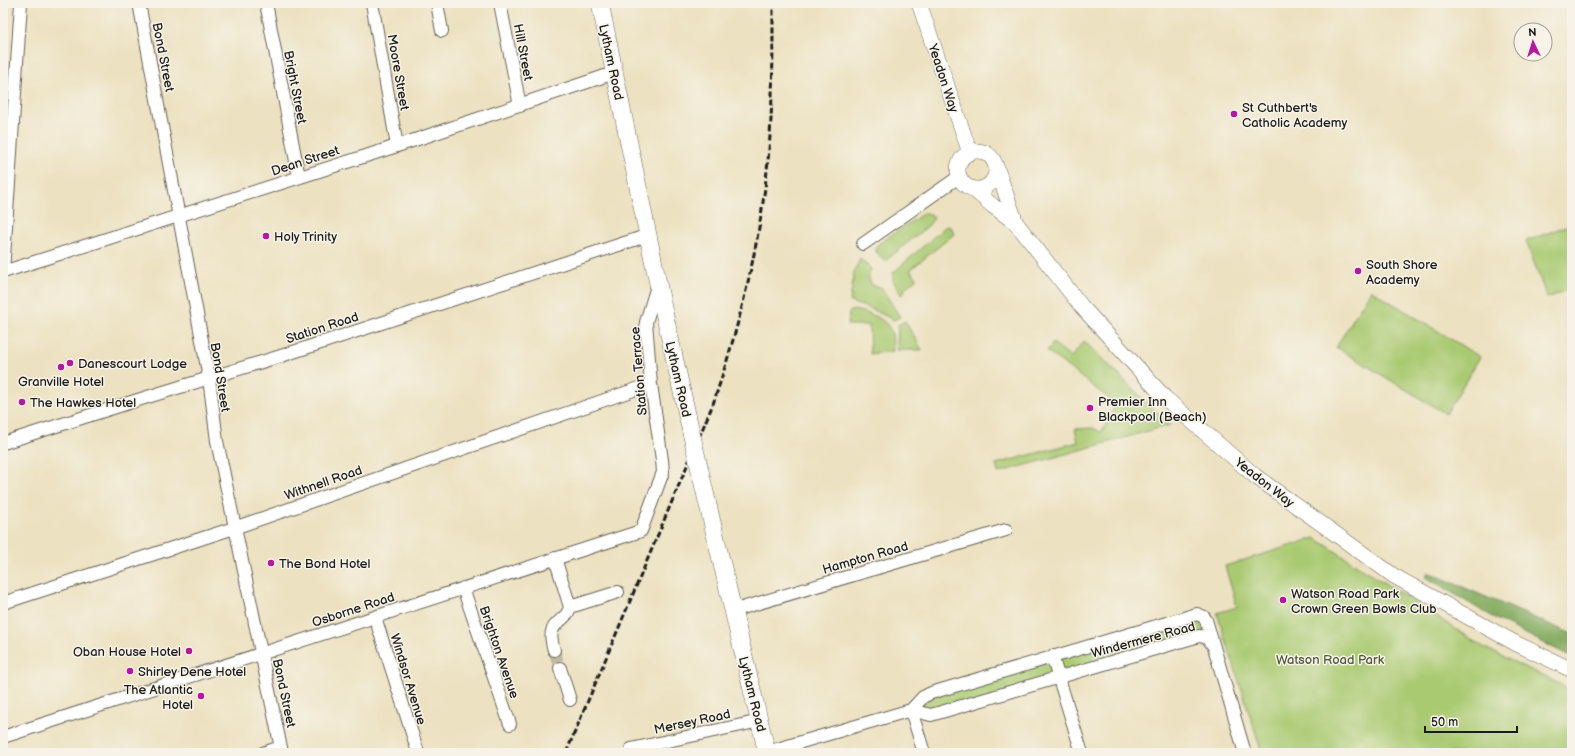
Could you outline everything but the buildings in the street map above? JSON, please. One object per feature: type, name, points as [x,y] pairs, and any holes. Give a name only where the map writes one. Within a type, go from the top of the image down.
[{"type":"main road","name":"Lytham Road","points":[[600,3],[686,410],[732,611],[767,752]]},
{"type":"street","points":[[3,272],[21,3]]},
{"type":"street","name":"Bond Street","points":[[139,3],[180,216],[209,378],[216,441],[282,750]]},
{"type":"street","name":"Bright Street","points":[[266,3],[299,176]]},
{"type":"street","name":"Moore Street","points":[[372,3],[397,146]]},
{"type":"street","points":[[437,3],[442,31]]},
{"type":"street","name":"Hill Street","points":[[500,3],[520,106]]},
{"type":"street","name":"Yeadon Way","points":[[919,3],[970,153]]},
{"type":"street","name":"Dean Street","points":[[3,272],[520,106],[614,73]]},
{"type":"street","points":[[975,151],[987,154],[994,162],[995,174],[989,184],[978,188],[972,188],[967,185],[960,176],[959,165],[965,156],[970,153],[975,151]]},
{"type":"street","name":"Yeadon Way","points":[[994,162],[1016,223]]},
{"type":"street","points":[[863,244],[960,176]]},
{"type":"street","name":"Yeadon Way","points":[[972,188],[1016,223],[1082,307],[1165,398],[1255,476],[1394,576],[1515,643],[1572,670]]},
{"type":"street","name":"Station Road","points":[[3,444],[281,356],[649,235]]},
{"type":"street","name":"Station Terrace","points":[[658,280],[646,322],[651,384],[662,460]]},
{"type":"street","name":"Withnell Road","points":[[3,603],[234,528],[651,384]]},
{"type":"street","name":"Osborne Road","points":[[3,737],[641,531],[663,472],[662,460]]},
{"type":"street","name":"Hampton Road","points":[[732,611],[1006,530]]},
{"type":"street","points":[[554,650],[551,637],[553,628],[558,621],[569,612],[570,607],[555,558]]},
{"type":"street","name":"Brighton Avenue","points":[[463,588],[510,724]]},
{"type":"street","points":[[570,607],[618,592]]},
{"type":"street","name":"Windermere Road","points":[[911,710],[923,696],[931,693],[1197,614],[1204,617],[1206,620],[1213,645]]},
{"type":"street","name":"Windsor Avenue","points":[[375,617],[417,749]]},
{"type":"street","name":"Windermere Road","points":[[767,752],[911,710],[930,714],[938,713],[1199,636],[1206,637],[1213,645]]},
{"type":"street","points":[[1213,645],[1244,753]]},
{"type":"street","points":[[1052,656],[1082,753]]},
{"type":"street","points":[[560,668],[570,700]]},
{"type":"street","points":[[911,710],[924,753]]},
{"type":"street","name":"Mersey Road","points":[[631,749],[760,721]]},
{"type":"street","points":[[263,753],[282,750]]},
{"type":"green space","points":[[924,213],[931,214],[934,218],[928,226],[885,261],[876,252],[877,245]]},
{"type":"green space","points":[[1572,224],[1572,288],[1547,298],[1526,241]]},
{"type":"green space","points":[[946,226],[950,227],[954,232],[953,235],[910,270],[917,278],[904,289],[905,292],[901,295],[893,280],[893,273]]},
{"type":"green space","points":[[860,259],[871,269],[869,276],[873,286],[881,287],[900,317],[894,320],[874,310],[850,302],[854,272]]},
{"type":"green space","points":[[1371,290],[1480,357],[1446,414],[1336,347]]},
{"type":"green space","points":[[854,310],[877,317],[887,324],[892,335],[893,351],[870,354],[869,325],[848,325],[849,312]]},
{"type":"green space","points":[[905,321],[922,350],[897,350],[898,325]]},
{"type":"green space","points":[[1084,341],[1170,425],[998,473],[996,464],[1078,442],[1075,429],[1093,428],[1101,432],[1113,415],[1111,414],[1116,404],[1047,351],[1053,343],[1071,357]]},
{"type":"green space","name":"Watson Road Park","points":[[1315,538],[1485,648],[1572,690],[1572,753],[1262,753],[1217,613],[1237,607],[1225,566]]},
{"type":"green space","points":[[1428,572],[1572,634],[1572,657],[1494,618],[1426,577]]},
{"type":"green space","points":[[1201,616],[1206,637],[938,713],[911,710],[920,700]]},
{"type":"tunnel","points":[[554,650],[560,668]]},
{"type":"railway","points":[[566,753],[713,404],[733,341],[756,246],[766,182],[771,112],[773,3]]},
{"type":"place","name":"St Cuthbert's Catholic Academy","points":[[1234,114]]},
{"type":"place","name":"Holy Trinity","points":[[266,236]]},
{"type":"place","name":"South Shore Academy","points":[[1358,271]]},
{"type":"place","name":"Danescourt Lodge","points":[[70,363]]},
{"type":"place","name":"Granville Hotel","points":[[61,367]]},
{"type":"place","name":"The Hawkes Hotel","points":[[22,402]]},
{"type":"place","name":"Premier Inn Blackpool (Beach)","points":[[1090,408]]},
{"type":"place","name":"The Bond Hotel","points":[[271,563]]},
{"type":"place","name":"Watson Road Park Crown Green Bowls Club","points":[[1283,600]]},
{"type":"place","name":"Oban House Hotel","points":[[189,651]]},
{"type":"place","name":"Shirley Dene Hotel","points":[[130,671]]},
{"type":"place","name":"The Atlantic Hotel","points":[[201,696]]}]
